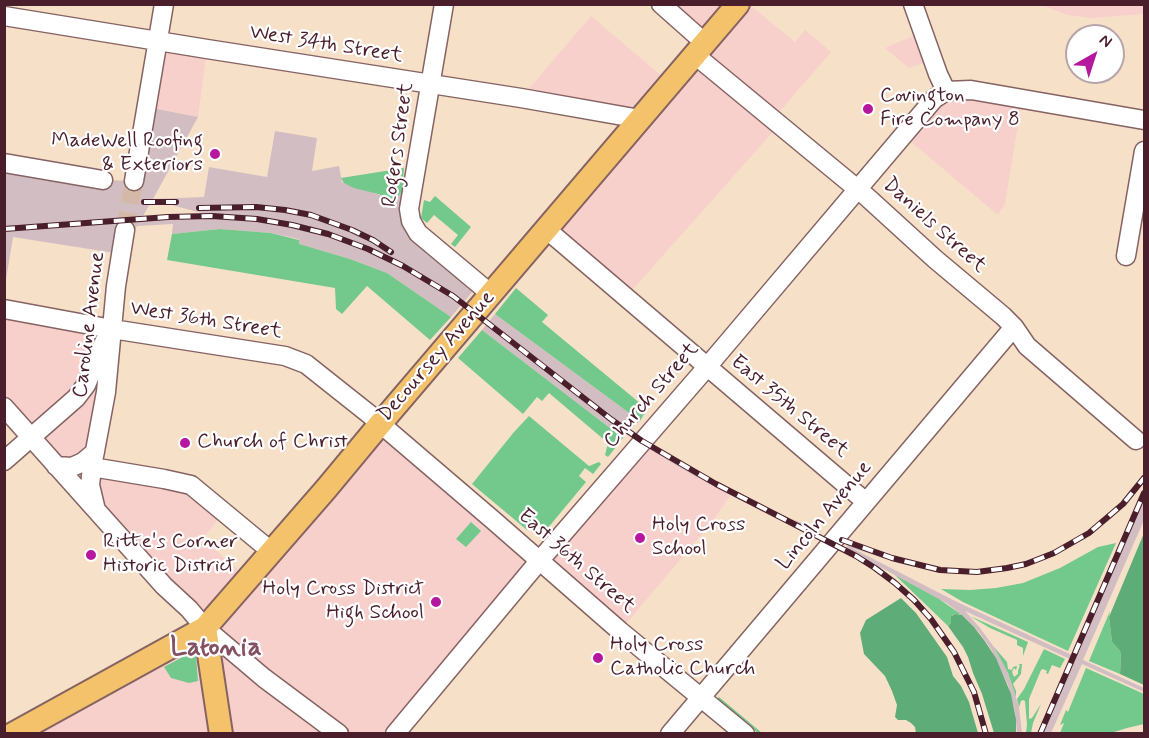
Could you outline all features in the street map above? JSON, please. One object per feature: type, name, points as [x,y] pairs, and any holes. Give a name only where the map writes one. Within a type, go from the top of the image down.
[{"type":"main road","name":"Decoursey Avenue","points":[[13,734],[205,628],[339,474],[738,4]]},
{"type":"main road","points":[[205,628],[221,734]]},
{"type":"street","points":[[134,181],[164,4]]},
{"type":"street","name":"Rogers Street","points":[[444,4],[409,209],[411,221],[418,232],[491,294]]},
{"type":"street","name":"Daniels Street","points":[[661,4],[700,49],[1014,327],[1027,346],[1136,440]]},
{"type":"street","points":[[913,4],[946,91],[971,90],[1144,120]]},
{"type":"street","name":"West 34th Street","points":[[4,16],[640,118]]},
{"type":"street","name":"Church Street","points":[[395,734],[540,560],[934,99],[946,91]]},
{"type":"street","points":[[1126,256],[1144,151]]},
{"type":"street","points":[[4,163],[103,180]]},
{"type":"street","name":"East 35th Street","points":[[546,229],[866,502]]},
{"type":"street","name":"Caroline Avenue","points":[[97,510],[90,485],[105,392],[116,286],[125,230]]},
{"type":"street","name":"West 36th Street","points":[[4,309],[112,329],[285,356],[301,361],[318,373],[380,424]]},
{"type":"street","name":"Lincoln Avenue","points":[[670,734],[1014,327]]},
{"type":"street","points":[[4,461],[76,398],[86,385],[112,329]]},
{"type":"street","name":"Caroline Avenue","points":[[76,398],[89,402],[95,411],[99,426]]},
{"type":"street","points":[[4,407],[164,586],[189,609],[205,628],[264,678],[339,734]]},
{"type":"street","name":"East 36th Street","points":[[380,424],[620,631],[745,734]]},
{"type":"street","points":[[56,466],[72,466],[93,460],[191,485],[272,552]]},
{"type":"shaded area","points":[[661,5],[750,5],[795,42],[805,30],[831,52],[773,119],[779,125],[625,298],[546,229],[639,119],[521,98],[591,16],[670,83],[705,43]]},
{"type":"shaded area","points":[[1041,5],[1144,5],[1144,14],[1091,18],[1068,15]]},
{"type":"shaded area","points":[[923,32],[933,60],[909,68],[885,48]]},
{"type":"shaded area","points":[[158,41],[207,49],[198,117],[147,107]]},
{"type":"shaded area","points":[[934,99],[1022,99],[1005,204],[998,215],[904,136]]},
{"type":"shaded area","points":[[147,107],[198,117],[153,199],[204,197],[209,167],[267,177],[275,131],[317,138],[312,171],[339,166],[342,182],[391,199],[402,192],[402,209],[474,290],[451,317],[387,273],[350,259],[298,244],[299,239],[271,233],[220,229],[172,234],[173,224],[137,226],[121,254],[13,237],[5,286],[5,163],[103,180],[134,181]],"holes":[[[152,200],[202,213],[143,216]]]},
{"type":"shaded area","points":[[4,309],[112,329],[92,467],[164,479],[224,513],[202,539],[249,579],[380,424],[540,560],[395,733],[13,733],[204,627],[5,407]]},
{"type":"shaded area","points":[[495,314],[640,421],[623,438],[482,330]]},
{"type":"shaded area","points":[[642,441],[732,493],[712,522],[620,631],[540,560]]},
{"type":"shaded area","points":[[657,448],[748,499],[821,530],[816,537],[740,500],[654,452]]},
{"type":"shaded area","points":[[1144,473],[1144,482],[1112,518],[1061,552],[1021,568],[976,574],[941,573],[898,563],[852,548],[957,602],[1072,655],[1144,488],[1144,520],[1083,660],[1144,688],[1144,692],[1082,664],[1051,733],[1038,733],[1070,659],[965,611],[994,647],[1008,673],[1019,707],[1022,733],[1017,733],[1015,711],[1008,685],[991,649],[978,631],[948,604],[880,567],[917,599],[950,641],[970,677],[977,696],[988,733],[983,733],[968,684],[951,651],[937,631],[898,589],[843,551],[851,541],[900,559],[939,567],[963,570],[1012,565],[1057,549],[1091,529],[1119,505]]},
{"type":"green space","points":[[404,168],[402,192],[391,199],[354,188],[344,183],[341,178]]},
{"type":"green space","points":[[435,196],[471,227],[455,247],[451,244],[458,235],[434,215],[427,223],[421,218],[424,200],[430,202]]},
{"type":"green space","points":[[220,229],[271,233],[299,240],[299,244],[387,273],[451,317],[430,340],[367,286],[342,314],[336,309],[335,288],[167,260],[172,234]]},
{"type":"green space","points":[[516,288],[548,315],[542,322],[647,409],[640,421],[495,314]]},
{"type":"green space","points":[[482,330],[623,438],[608,457],[605,455],[608,443],[549,393],[542,401],[537,397],[523,414],[458,358]]},
{"type":"green space","points":[[529,416],[589,466],[599,462],[601,464],[593,474],[585,468],[579,476],[586,482],[547,529],[537,525],[527,530],[472,484]]},
{"type":"green space","points":[[471,522],[481,531],[466,547],[456,539]]},
{"type":"green space","points":[[1144,533],[1144,685],[1120,674],[1121,656],[1120,651],[1112,642],[1109,617]]},
{"type":"green space","points":[[1116,543],[1068,651],[963,602],[941,589],[970,590],[1023,583],[1060,568],[1098,547]]},
{"type":"green space","points":[[895,575],[939,599],[962,615],[952,615],[948,626]]},
{"type":"green space","points":[[901,598],[916,613],[947,657],[953,676],[969,702],[978,733],[916,733],[911,723],[895,717],[897,705],[892,691],[885,676],[864,654],[860,633],[866,620]]},
{"type":"green space","points":[[1110,611],[1112,642],[1120,651],[1121,656],[1120,674],[1089,661]]},
{"type":"green space","points":[[962,615],[974,627],[996,658],[1011,694],[1016,733],[994,733],[968,657],[948,626],[951,623],[951,616]]},
{"type":"green space","points":[[970,616],[1028,642],[1023,656],[1023,648],[1017,645],[1017,640]]},
{"type":"green space","points":[[994,647],[1007,662],[1008,669],[1012,670],[1017,666],[1012,672],[1014,677],[1018,674],[1020,665],[1018,664],[1022,664],[1021,674],[1013,684],[1016,697],[1008,673]]},
{"type":"green space","points":[[1044,649],[1065,659],[1060,668],[1052,665],[1048,674],[1047,671],[1041,670],[1029,699],[1029,719],[1041,704],[1031,733],[1026,733],[1025,701],[1021,701],[1019,707],[1017,699]]},
{"type":"green space","points":[[190,653],[196,656],[198,681],[189,683],[171,678],[164,667]]},
{"type":"green space","points":[[1086,668],[1144,694],[1144,724],[1111,733],[1060,733],[1064,723],[1060,725],[1066,710],[1068,712]]},
{"type":"green space","points":[[719,697],[762,733],[758,733],[717,699]]},
{"type":"tunnel","points":[[125,230],[134,181]]},
{"type":"railway","points":[[144,202],[176,202]]},
{"type":"railway","points":[[199,208],[256,207],[311,215],[352,230],[391,252]]},
{"type":"railway","points":[[4,229],[168,217],[212,216],[257,219],[328,234],[368,249],[403,266],[453,296],[642,441],[716,484],[856,556],[895,583],[931,619],[954,652],[974,692],[986,734]]},
{"type":"railway","points":[[842,540],[892,558],[940,570],[977,572],[1007,568],[1026,564],[1054,553],[1089,533],[1123,504],[1144,478]]},
{"type":"railway","points":[[1040,734],[1144,493]]},
{"type":"place","name":"Covington Fire Company 8","points":[[868,109]]},
{"type":"place","name":"MadeWell Roofing & Exteriors","points":[[215,154]]},
{"type":"place","name":"Church of Christ","points":[[185,443]]},
{"type":"place","name":"Holy Cross School","points":[[640,538]]},
{"type":"place","name":"Ritte's Corner Historic District","points":[[91,555]]},
{"type":"place","name":"Holy Cross District High School","points":[[436,602]]},
{"type":"place","name":"Holy Cross Catholic Church","points":[[598,658]]},
{"type":"district","name":"Latonia","points":[[216,649]]}]
